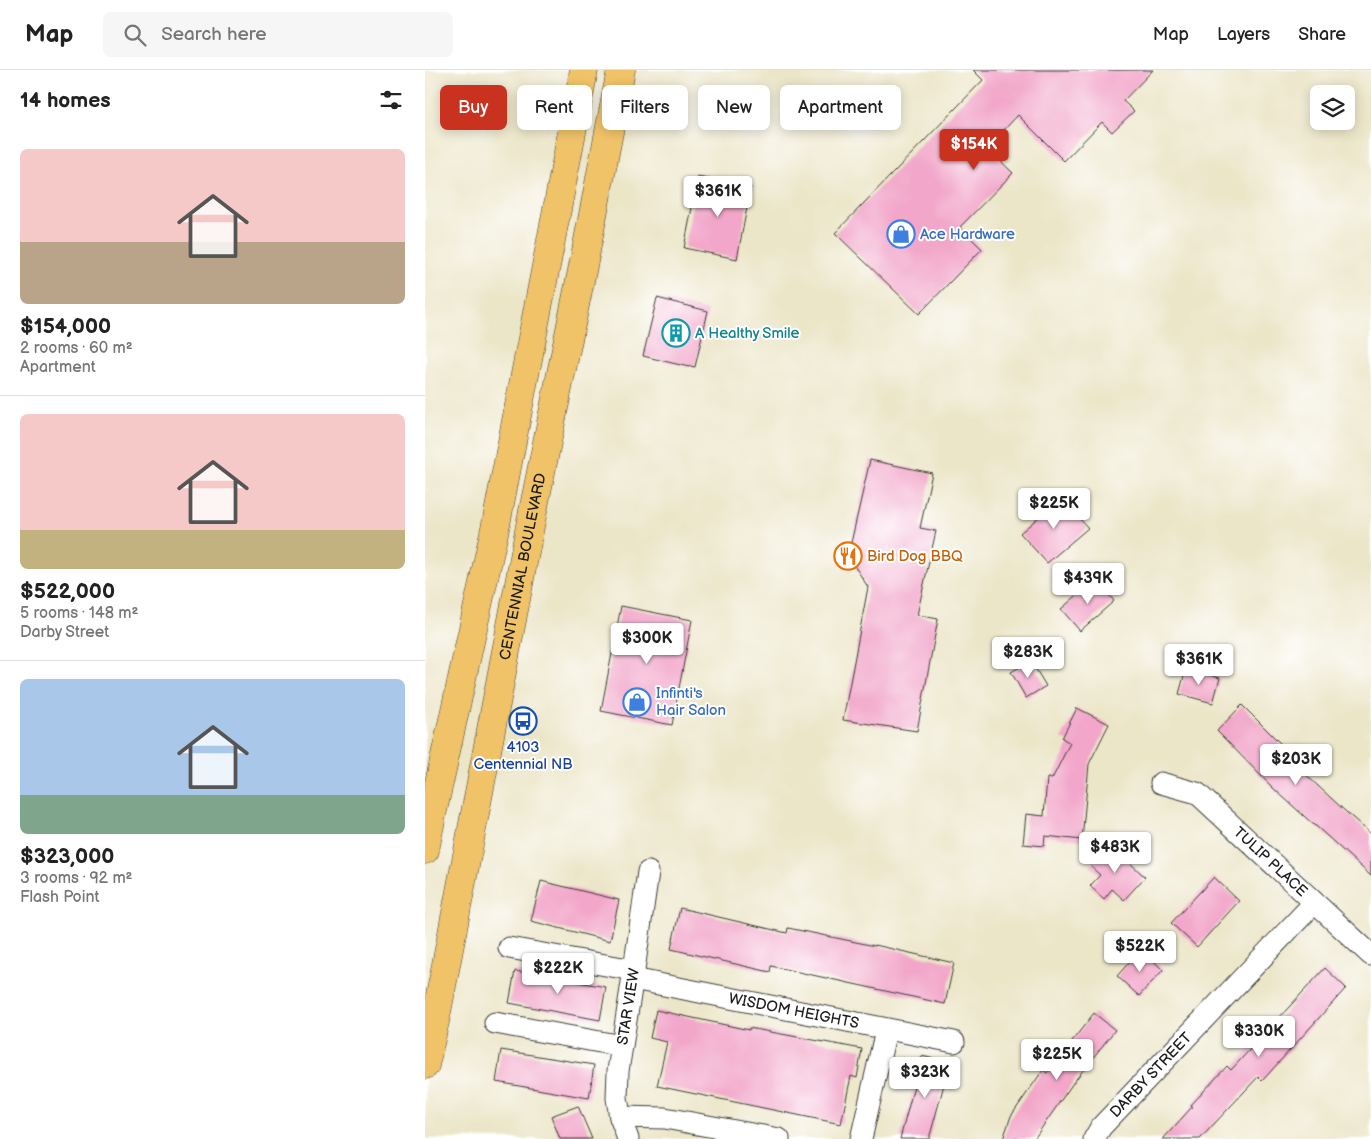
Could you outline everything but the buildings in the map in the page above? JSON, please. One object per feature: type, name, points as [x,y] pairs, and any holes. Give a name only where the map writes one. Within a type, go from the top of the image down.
[{"type":"main road","points":[[425,850],[497,519],[584,70]]},
{"type":"main road","name":"CENTENNIAL BOULEVARD","points":[[425,1064],[436,1017],[531,522],[621,70]]},
{"type":"street","name":"TULIP PLACE","points":[[1161,783],[1197,793],[1371,954]]},
{"type":"street","name":"STAR VIEW","points":[[628,1139],[620,1117],[617,1098],[618,1071],[648,872]]},
{"type":"street","name":"DARBY STREET","points":[[1094,1139],[1101,1127],[1314,902]]},
{"type":"street","name":"WISDOM HEIGHTS","points":[[509,948],[886,1030],[954,1042]]},
{"type":"street","points":[[495,1023],[622,1046]]},
{"type":"street","points":[[861,1139],[886,1030]]},
{"type":"street","points":[[620,1117],[665,1118],[779,1139]]},
{"type":"place","name":"Ace Hardware","points":[[901,234]]},
{"type":"place","name":"A Healthy Smile","points":[[676,333]]},
{"type":"place","name":"Bird Dog BBQ","points":[[848,556]]},
{"type":"place","name":"Infinti's Hair Salon","points":[[637,702]]},
{"type":"place","name":"4103 Centennial NB","points":[[523,721]]}]
